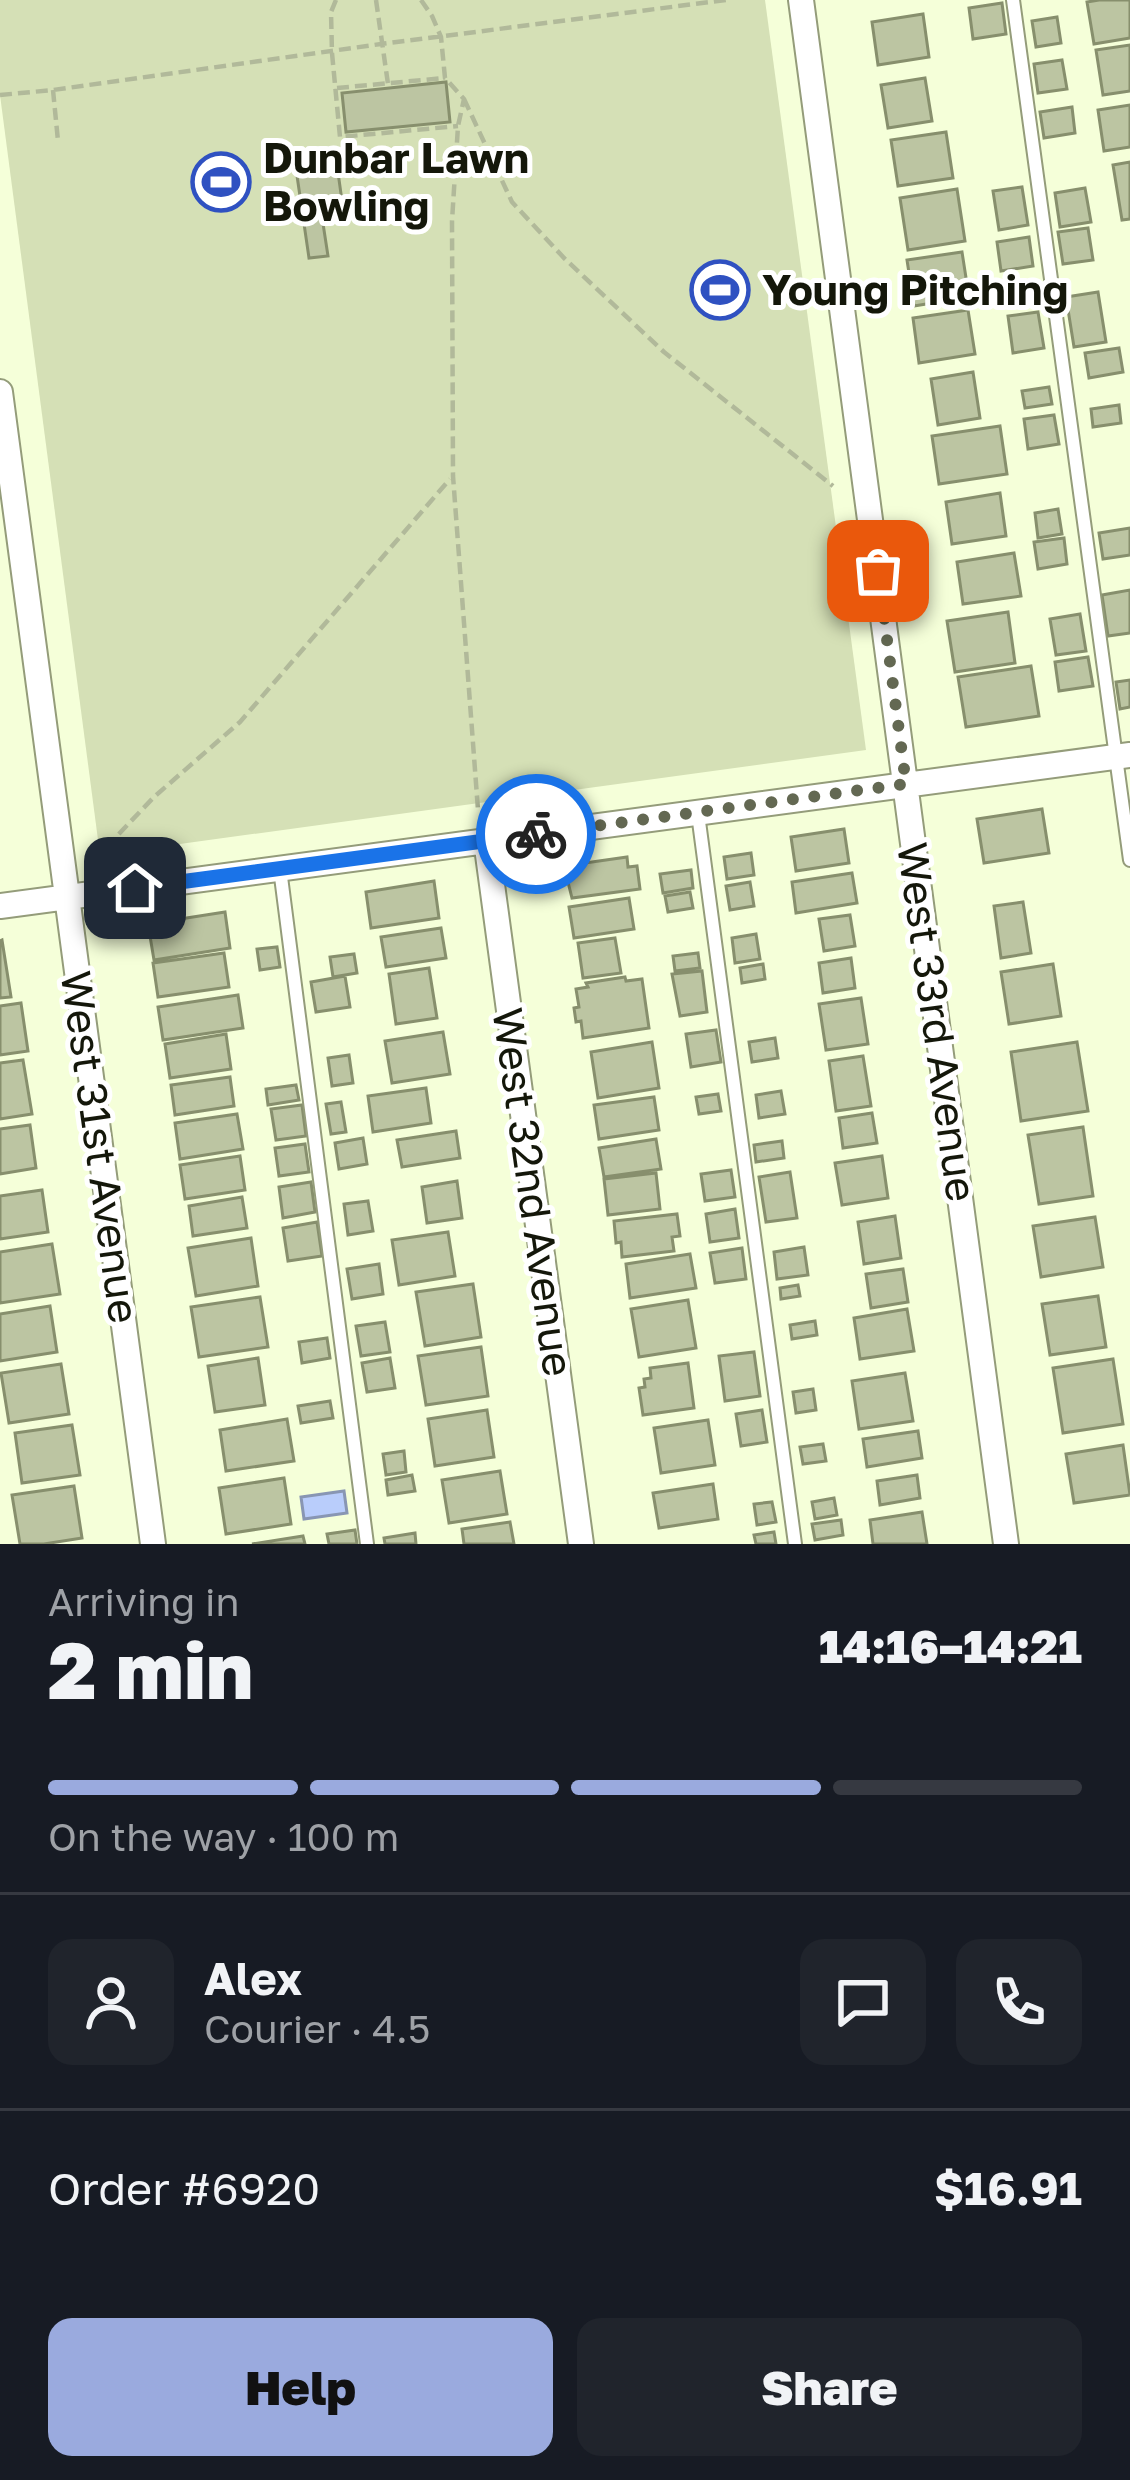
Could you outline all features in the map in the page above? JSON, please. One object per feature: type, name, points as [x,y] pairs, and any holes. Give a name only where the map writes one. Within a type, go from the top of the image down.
[{"type":"street","name":"West 33rd Avenue","points":[[801,0],[1006,1544]]},
{"type":"street","name":"West 31st Avenue","points":[[0,392],[152,1544]]},
{"type":"street","points":[[0,906],[1123,756]]},
{"type":"street","name":"West 32nd Avenue","points":[[486,840],[581,1544]]},
{"type":"lane","points":[[1013,0],[1123,756],[1130,860]]},
{"type":"lane","points":[[698,814],[795,1544]]},
{"type":"lane","points":[[280,868],[367,1544]]},
{"type":"path","points":[[336,0],[331,12],[332,52],[340,137],[458,126]]},
{"type":"path","points":[[376,0],[388,84]]},
{"type":"path","points":[[421,0],[441,38],[445,78],[464,99],[512,202],[664,352],[833,486]]},
{"type":"path","points":[[0,94],[726,0]]},
{"type":"path","points":[[337,88],[445,78]]},
{"type":"path","points":[[52,90],[58,141]]},
{"type":"path","points":[[464,99],[452,221],[453,476],[478,810]]},
{"type":"path","points":[[94,860],[154,796],[240,722],[453,476]]},
{"type":"green space","points":[[0,0],[765,0],[866,750],[100,855],[0,95]]},
{"type":"water","points":[[344,1491],[347,1513],[304,1519],[301,1497]]},
{"type":"building","points":[[1130,0],[1130,38],[1094,44],[1087,2]]},
{"type":"building","points":[[1002,3],[1006,34],[973,39],[969,8]]},
{"type":"building","points":[[923,14],[929,57],[878,65],[872,22]]},
{"type":"building","points":[[1057,17],[1061,43],[1036,47],[1032,21]]},
{"type":"building","points":[[1130,45],[1130,91],[1103,95],[1096,50]]},
{"type":"building","points":[[1062,60],[1067,89],[1038,93],[1034,64]]},
{"type":"building","points":[[925,78],[932,121],[888,128],[881,85]]},
{"type":"building","points":[[446,82],[450,122],[346,132],[342,93]]},
{"type":"building","points":[[1130,105],[1130,147],[1104,151],[1098,110]]},
{"type":"building","points":[[1072,107],[1075,133],[1044,138],[1040,112]]},
{"type":"building","points":[[946,132],[953,178],[898,186],[891,140]]},
{"type":"building","points":[[336,158],[342,201],[320,204],[328,256],[309,258],[295,162]]},
{"type":"building","points":[[1130,162],[1130,219],[1122,220],[1113,165]]},
{"type":"building","points":[[1022,187],[1028,225],[999,230],[993,191]]},
{"type":"building","points":[[1085,188],[1091,222],[1060,227],[1055,193]]},
{"type":"building","points":[[957,189],[965,241],[908,250],[900,198]]},
{"type":"building","points":[[1088,228],[1093,260],[1063,264],[1058,232]]},
{"type":"building","points":[[1029,237],[1033,266],[1001,271],[997,242]]},
{"type":"building","points":[[962,252],[969,297],[914,306],[907,260]]},
{"type":"building","points":[[1098,292],[1106,342],[1074,347],[1066,297]]},
{"type":"building","points":[[968,310],[975,354],[919,363],[913,318]]},
{"type":"building","points":[[1038,312],[1044,348],[1013,353],[1008,316]]},
{"type":"building","points":[[1119,348],[1123,372],[1089,378],[1085,353]]},
{"type":"building","points":[[973,372],[980,418],[938,425],[931,379]]},
{"type":"building","points":[[1049,387],[1052,404],[1025,408],[1022,391]]},
{"type":"building","points":[[1119,405],[1121,423],[1093,427],[1091,409]]},
{"type":"building","points":[[1054,415],[1059,444],[1028,449],[1024,419]]},
{"type":"building","points":[[1000,426],[1007,474],[939,484],[932,436]]},
{"type":"building","points":[[1000,493],[1006,536],[952,544],[946,502]]},
{"type":"building","points":[[1058,509],[1062,534],[1038,538],[1035,513]]},
{"type":"building","points":[[1130,528],[1130,555],[1103,559],[1099,533]]},
{"type":"building","points":[[1064,538],[1067,564],[1038,569],[1034,542]]},
{"type":"building","points":[[1014,553],[1021,596],[963,604],[957,562]]},
{"type":"building","points":[[1130,590],[1130,633],[1108,636],[1102,595]]},
{"type":"building","points":[[1008,612],[1015,663],[955,672],[947,621]]},
{"type":"building","points":[[1080,614],[1086,651],[1056,655],[1050,619]]},
{"type":"building","points":[[1088,657],[1093,686],[1059,691],[1055,662]]},
{"type":"building","points":[[1031,666],[1039,716],[966,727],[958,677]]},
{"type":"building","points":[[1130,680],[1130,707],[1120,709],[1116,682]]},
{"type":"building","points":[[1042,809],[1049,853],[984,863],[977,819]]},
{"type":"building","points":[[844,829],[849,863],[796,871],[791,837]]},
{"type":"building","points":[[751,853],[754,875],[727,879],[724,857]]},
{"type":"building","points":[[627,857],[628,867],[637,866],[640,889],[572,898],[564,866]]},
{"type":"building","points":[[691,870],[693,888],[663,893],[660,874]]},
{"type":"building","points":[[852,873],[857,903],[796,913],[792,882]]},
{"type":"building","points":[[434,881],[439,918],[371,928],[366,892]]},
{"type":"building","points":[[750,882],[754,906],[730,910],[726,886]]},
{"type":"building","points":[[690,892],[693,908],[668,912],[665,896]]},
{"type":"building","points":[[629,898],[634,929],[574,938],[569,907]]},
{"type":"building","points":[[1023,902],[1031,953],[1001,958],[994,906]]},
{"type":"building","points":[[225,912],[230,948],[154,960],[148,924]]},
{"type":"building","points":[[850,915],[855,946],[824,951],[819,919]]},
{"type":"building","points":[[441,928],[446,958],[386,967],[381,937]]},
{"type":"building","points":[[756,934],[760,959],[735,963],[732,938]]},
{"type":"building","points":[[615,938],[621,973],[583,978],[578,943]]},
{"type":"building","points":[[0,941],[11,997],[0,998]]},
{"type":"building","points":[[277,947],[280,967],[260,970],[257,949]]},
{"type":"building","points":[[224,953],[229,987],[158,997],[153,963]]},
{"type":"building","points":[[698,953],[700,968],[675,971],[673,956]]},
{"type":"building","points":[[354,954],[357,973],[333,977],[330,957]]},
{"type":"building","points":[[851,958],[855,988],[823,993],[819,963]]},
{"type":"building","points":[[763,964],[765,979],[742,983],[740,968]]},
{"type":"building","points":[[1053,964],[1061,1016],[1009,1024],[1001,972]]},
{"type":"building","points":[[429,968],[437,1018],[396,1024],[389,974]]},
{"type":"building","points":[[702,971],[707,1012],[680,1016],[672,974]]},
{"type":"building","points":[[345,976],[350,1007],[316,1012],[311,982]]},
{"type":"building","points":[[625,977],[626,981],[642,979],[649,1028],[583,1038],[574,1008],[579,1007],[576,989]]},
{"type":"building","points":[[238,995],[243,1028],[163,1040],[158,1007]]},
{"type":"building","points":[[861,998],[868,1044],[826,1050],[819,1004]]},
{"type":"building","points":[[21,1003],[28,1051],[0,1055],[0,1006]]},
{"type":"building","points":[[716,1030],[721,1062],[691,1067],[686,1034]]},
{"type":"building","points":[[443,1032],[450,1074],[392,1083],[385,1041]]},
{"type":"building","points":[[226,1034],[231,1069],[170,1078],[165,1044]]},
{"type":"building","points":[[775,1038],[778,1058],[752,1062],[749,1042]]},
{"type":"building","points":[[652,1042],[659,1088],[598,1098],[591,1052]]},
{"type":"building","points":[[1077,1042],[1088,1111],[1021,1121],[1011,1052]]},
{"type":"building","points":[[349,1055],[353,1083],[332,1086],[328,1058]]},
{"type":"building","points":[[863,1056],[871,1106],[836,1111],[829,1061]]},
{"type":"building","points":[[23,1060],[32,1114],[0,1119],[0,1063]]},
{"type":"building","points":[[230,1077],[234,1106],[175,1115],[171,1085]]},
{"type":"building","points":[[296,1085],[299,1100],[268,1105],[266,1089]]},
{"type":"building","points":[[426,1088],[431,1123],[373,1132],[368,1096]]},
{"type":"building","points":[[781,1091],[785,1114],[759,1118],[756,1095]]},
{"type":"building","points":[[718,1094],[721,1111],[699,1114],[696,1097]]},
{"type":"building","points":[[654,1097],[659,1130],[599,1139],[594,1105]]},
{"type":"building","points":[[341,1102],[346,1132],[331,1134],[326,1104]]},
{"type":"building","points":[[302,1105],[306,1136],[276,1140],[271,1109]]},
{"type":"building","points":[[872,1113],[877,1143],[843,1148],[839,1118]]},
{"type":"building","points":[[237,1114],[243,1149],[180,1159],[175,1123]]},
{"type":"building","points":[[30,1125],[36,1168],[0,1174],[0,1129]]},
{"type":"building","points":[[1083,1127],[1093,1196],[1039,1204],[1028,1135]]},
{"type":"building","points":[[456,1131],[460,1158],[402,1167],[397,1140]]},
{"type":"building","points":[[363,1138],[367,1164],[339,1169],[335,1143]]},
{"type":"building","points":[[656,1139],[661,1169],[604,1177],[599,1148]]},
{"type":"building","points":[[782,1141],[784,1158],[756,1162],[754,1145]]},
{"type":"building","points":[[305,1144],[309,1172],[279,1176],[275,1148]]},
{"type":"building","points":[[240,1156],[245,1190],[185,1199],[180,1165]]},
{"type":"building","points":[[882,1156],[888,1198],[842,1205],[835,1163]]},
{"type":"building","points":[[731,1170],[735,1197],[705,1201],[701,1174]]},
{"type":"building","points":[[790,1172],[797,1218],[766,1222],[759,1177]]},
{"type":"building","points":[[656,1173],[660,1209],[608,1215],[604,1179]]},
{"type":"building","points":[[457,1181],[462,1218],[427,1223],[422,1187]]},
{"type":"building","points":[[311,1182],[315,1212],[283,1218],[279,1187]]},
{"type":"building","points":[[42,1190],[48,1232],[0,1239],[0,1196]]},
{"type":"building","points":[[242,1197],[247,1228],[193,1236],[189,1206]]},
{"type":"building","points":[[368,1201],[373,1231],[348,1235],[344,1204]]},
{"type":"building","points":[[735,1209],[739,1238],[710,1242],[706,1214]]},
{"type":"building","points":[[677,1214],[680,1236],[672,1237],[674,1251],[622,1257],[614,1221]]},
{"type":"building","points":[[895,1216],[901,1258],[864,1264],[858,1222]]},
{"type":"building","points":[[1095,1217],[1103,1267],[1041,1277],[1033,1226]]},
{"type":"building","points":[[317,1222],[322,1256],[288,1261],[283,1228]]},
{"type":"building","points":[[448,1232],[455,1276],[399,1285],[392,1240]]},
{"type":"building","points":[[251,1238],[258,1286],[196,1296],[188,1248]]},
{"type":"building","points":[[52,1244],[60,1294],[0,1303],[0,1252]]},
{"type":"building","points":[[804,1247],[808,1275],[777,1279],[774,1252]]},
{"type":"building","points":[[742,1248],[746,1279],[715,1283],[710,1253]]},
{"type":"building","points":[[690,1254],[696,1288],[630,1298],[626,1264]]},
{"type":"building","points":[[379,1264],[383,1294],[352,1299],[347,1269]]},
{"type":"building","points":[[903,1269],[908,1302],[871,1308],[866,1274]]},
{"type":"building","points":[[473,1284],[481,1337],[425,1346],[416,1292]]},
{"type":"building","points":[[798,1285],[800,1296],[781,1299],[780,1288]]},
{"type":"building","points":[[1098,1296],[1106,1347],[1050,1355],[1042,1304]]},
{"type":"building","points":[[260,1297],[268,1347],[199,1357],[191,1307]]},
{"type":"building","points":[[688,1300],[696,1348],[639,1357],[631,1309]]},
{"type":"building","points":[[50,1306],[57,1352],[0,1361],[0,1314]]},
{"type":"building","points":[[907,1309],[914,1351],[860,1359],[854,1318]]},
{"type":"building","points":[[815,1321],[817,1335],[792,1339],[790,1325]]},
{"type":"building","points":[[385,1322],[390,1352],[361,1356],[356,1326]]},
{"type":"building","points":[[327,1338],[330,1358],[302,1363],[299,1342]]},
{"type":"building","points":[[481,1347],[488,1396],[426,1405],[418,1356]]},
{"type":"building","points":[[754,1352],[760,1396],[725,1401],[719,1356]]},
{"type":"building","points":[[258,1358],[265,1405],[215,1412],[208,1366]]},
{"type":"building","points":[[390,1358],[395,1388],[367,1392],[362,1363]]},
{"type":"building","points":[[1113,1359],[1123,1424],[1063,1433],[1053,1368]]},
{"type":"building","points":[[688,1363],[694,1408],[643,1415],[639,1388],[645,1387],[644,1379],[651,1378],[650,1368]]},
{"type":"building","points":[[61,1364],[69,1414],[9,1423],[1,1373]]},
{"type":"building","points":[[905,1373],[913,1421],[859,1429],[852,1381]]},
{"type":"building","points":[[813,1389],[816,1410],[796,1413],[793,1392]]},
{"type":"building","points":[[330,1401],[333,1418],[301,1423],[298,1406]]},
{"type":"building","points":[[487,1410],[494,1457],[435,1466],[428,1419]]},
{"type":"building","points":[[762,1410],[767,1442],[741,1446],[736,1414]]},
{"type":"building","points":[[287,1419],[294,1461],[226,1471],[220,1430]]},
{"type":"building","points":[[708,1420],[715,1465],[661,1473],[654,1428]]},
{"type":"building","points":[[72,1425],[80,1475],[22,1483],[15,1433]]},
{"type":"building","points":[[918,1431],[922,1458],[867,1467],[863,1439]]},
{"type":"building","points":[[823,1444],[826,1461],[803,1464],[800,1447]]},
{"type":"building","points":[[1123,1445],[1130,1495],[1074,1503],[1066,1454]]},
{"type":"building","points":[[404,1451],[406,1472],[386,1475],[383,1454]]},
{"type":"building","points":[[500,1471],[507,1514],[449,1523],[442,1480]]},
{"type":"building","points":[[412,1475],[415,1491],[388,1495],[386,1480]]},
{"type":"building","points":[[917,1475],[920,1498],[880,1505],[877,1481]]},
{"type":"building","points":[[284,1478],[291,1524],[226,1534],[219,1488]]},
{"type":"building","points":[[713,1484],[718,1519],[659,1528],[653,1493]]},
{"type":"building","points":[[74,1486],[82,1538],[20,1544],[12,1495]]},
{"type":"building","points":[[834,1498],[837,1515],[815,1519],[812,1502]]},
{"type":"building","points":[[772,1502],[776,1522],[757,1525],[754,1504]]},
{"type":"building","points":[[922,1512],[927,1544],[873,1544],[870,1520]]},
{"type":"building","points":[[841,1520],[843,1535],[815,1540],[812,1524]]},
{"type":"building","points":[[510,1522],[514,1544],[464,1544],[462,1529]]},
{"type":"building","points":[[355,1530],[357,1544],[329,1544],[327,1534]]},
{"type":"building","points":[[774,1532],[776,1544],[756,1544],[754,1535]]},
{"type":"building","points":[[415,1533],[416,1544],[385,1544],[384,1538]]},
{"type":"building","points":[[303,1536],[305,1544],[252,1544]]},
{"type":"way so far","points":[[536,834],[906,784],[878,571]]},
{"type":"place","name":"Dunbar Lawn Bowling","points":[[221,182]]},
{"type":"place","name":"Young Pitching","points":[[720,290]]},
{"type":"route","points":[[135,888],[536,834]]}]
